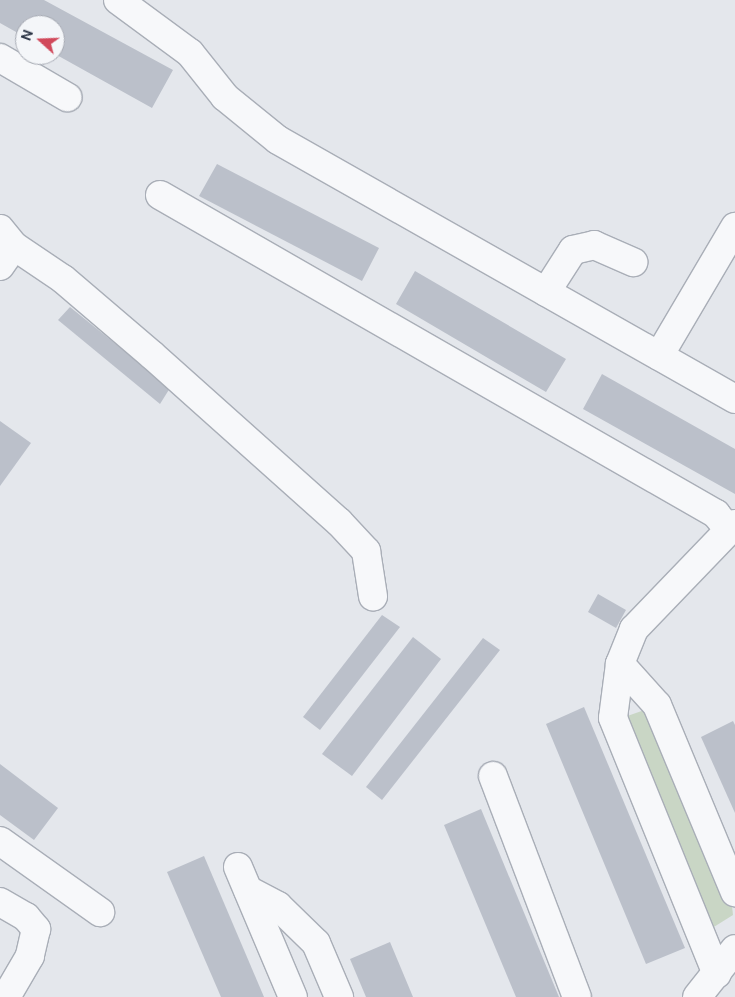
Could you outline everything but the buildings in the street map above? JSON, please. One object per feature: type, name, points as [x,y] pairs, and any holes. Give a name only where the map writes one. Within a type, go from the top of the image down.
[{"type":"street","points":[[118,0],[190,53],[225,97],[278,140],[735,399]]},
{"type":"street","points":[[0,58],[67,97]]},
{"type":"street","points":[[160,196],[716,514],[732,527],[634,629],[620,664],[613,718],[717,974]]},
{"type":"street","points":[[659,356],[734,227]]},
{"type":"street","points":[[546,292],[573,250],[594,245],[633,262]]},
{"type":"street","points":[[5,247],[152,355],[339,522],[366,551],[373,596]]},
{"type":"street","points":[[620,664],[657,705],[735,892]]},
{"type":"street","points":[[493,776],[577,997]]},
{"type":"street","points":[[0,841],[100,912]]},
{"type":"street","points":[[293,997],[243,878],[278,906],[316,943],[339,997]]},
{"type":"street","points":[[0,902],[26,917],[36,929],[30,956],[6,997]]},
{"type":"street","points":[[697,997],[735,949]]},
{"type":"green space","points":[[650,708],[731,897],[733,915],[709,930],[619,719]]}]
